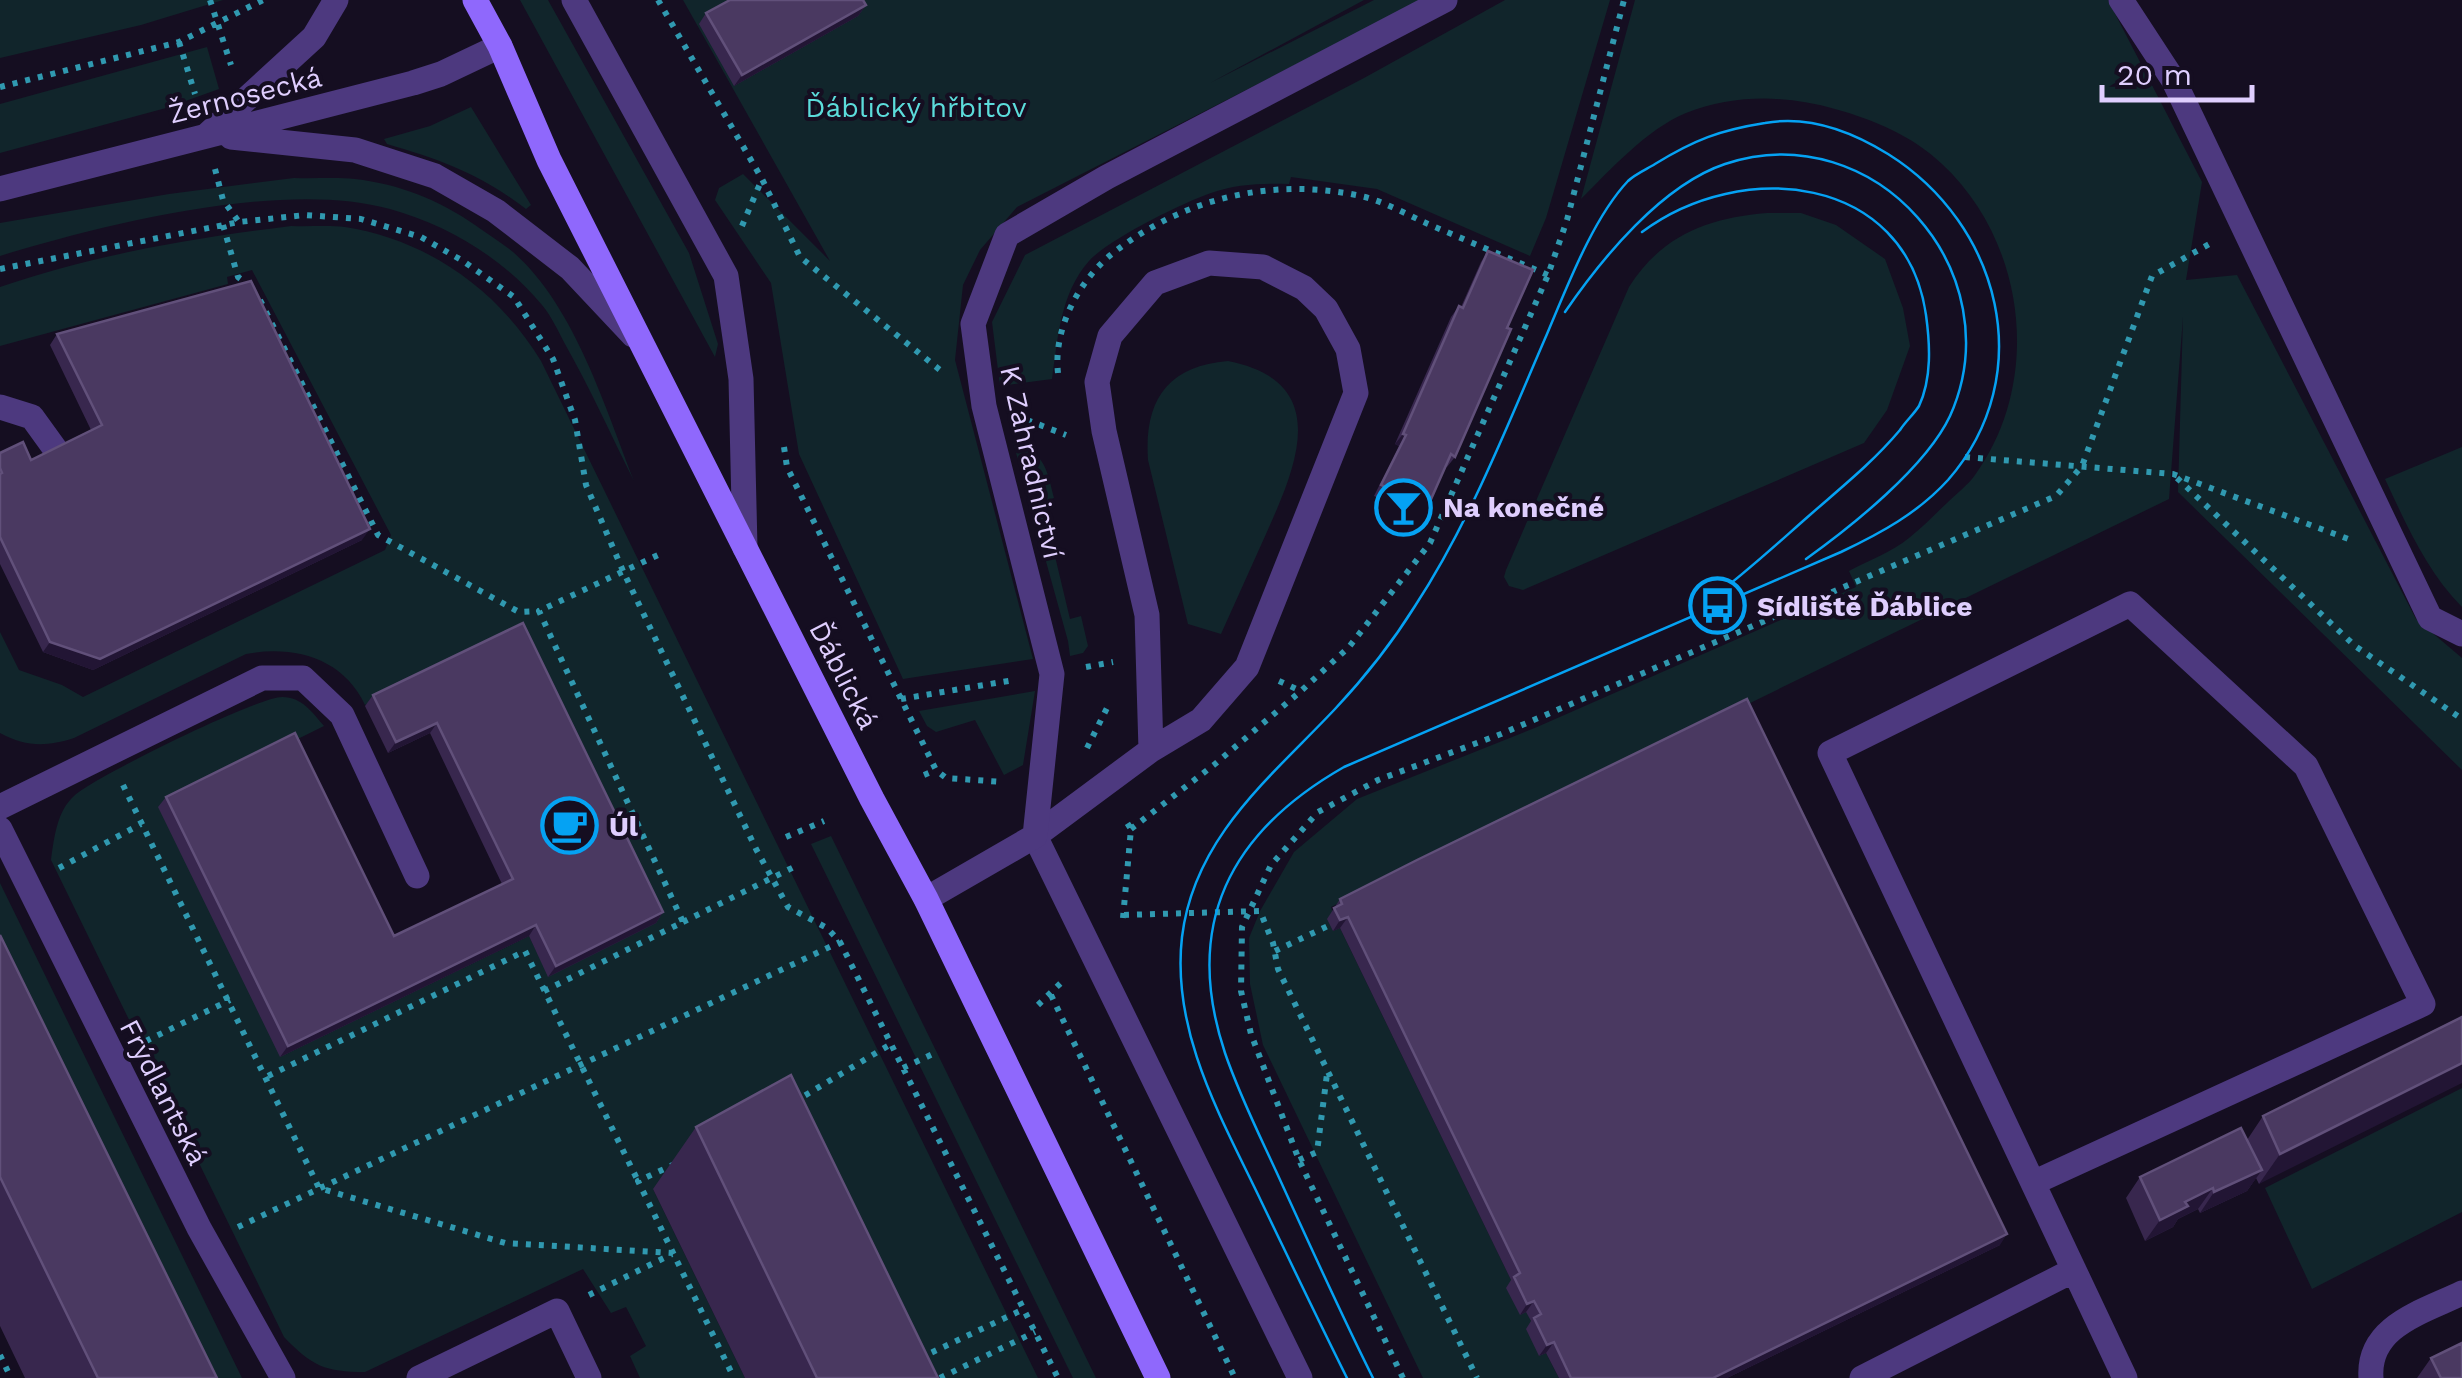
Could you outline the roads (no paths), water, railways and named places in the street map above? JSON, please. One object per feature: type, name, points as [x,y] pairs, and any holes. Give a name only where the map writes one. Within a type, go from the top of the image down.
[{"type":"main road","name":"Ďáblická","points":[[475,0],[500,46],[549,160],[926,899],[1158,1378]]},
{"type":"street","points":[[206,136],[314,37],[336,0]]},
{"type":"street","points":[[574,0],[726,276],[741,379],[745,548]]},
{"type":"street","name":"K Zahradnictví","points":[[1035,836],[1052,674],[984,406],[973,324],[1008,235],[1108,177],[1445,0]]},
{"type":"street","points":[[2121,0],[2174,81],[2430,618],[2462,634]]},
{"type":"street","name":"Žernosecká","points":[[0,189],[413,83],[500,46]]},
{"type":"street","points":[[206,136],[355,150],[435,176],[496,211],[570,268],[647,350]]},
{"type":"street","points":[[926,899],[1035,836],[1151,750],[1201,720],[1248,667],[1356,393],[1348,350],[1326,310],[1304,288],[1263,267],[1209,264],[1155,283],[1110,336],[1098,382],[1104,431],[1148,615],[1151,750]]},
{"type":"street","points":[[0,407],[32,417],[58,453]]},
{"type":"street","points":[[2033,1183],[2422,1004],[2306,766],[2130,604],[1830,754],[2125,1378]]},
{"type":"street","points":[[0,806],[262,678],[303,678],[342,715],[417,876]]},
{"type":"street","name":"Frýdlantská","points":[[0,829],[199,1228],[282,1378]]},
{"type":"street","points":[[1035,836],[1300,1378]]},
{"type":"street","points":[[1862,1378],[2074,1270]]},
{"type":"street","points":[[2371,1378],[2370,1360],[2387,1330],[2462,1293]]},
{"type":"street","points":[[418,1378],[557,1311],[589,1378]]},
{"type":"tram line","points":[[1347,1378],[1203,1075],[1184,1007],[1181,973],[1189,901],[1202,869],[1239,811],[1357,685],[1435,574],[1502,438],[1582,254],[1615,196],[1628,181],[1682,148],[1734,129],[1798,121],[1844,132],[1888,154],[1927,184],[1958,220],[1980,260],[1994,304],[1999,349],[1993,394],[1976,438],[1948,480],[1898,521],[1841,552],[1344,767],[1271,821],[1245,852],[1226,886],[1214,923],[1209,963],[1213,1006],[1225,1053],[1249,1113],[1373,1378]]},
{"type":"tram line","points":[[1565,312],[1615,247],[1656,206],[1679,188],[1725,164],[1780,155],[1832,162],[1879,184],[1918,218],[1946,260],[1963,309],[1965,362],[1950,416],[1906,475],[1806,559]]},
{"type":"tram line","points":[[1642,232],[1682,209],[1725,194],[1770,189],[1814,193],[1853,207],[1887,232],[1912,268],[1926,315],[1928,373],[1917,409],[1857,474],[1712,598]]},
{"type":"place","name":"Na konečné","points":[[1404,507]]},
{"type":"place","name":"Sídliště Ďáblice","points":[[1718,606]]},
{"type":"place","name":"Úl","points":[[570,826]]},
{"type":"park label","name":"Ďáblický hřbitov","points":[[916,107]]}]
